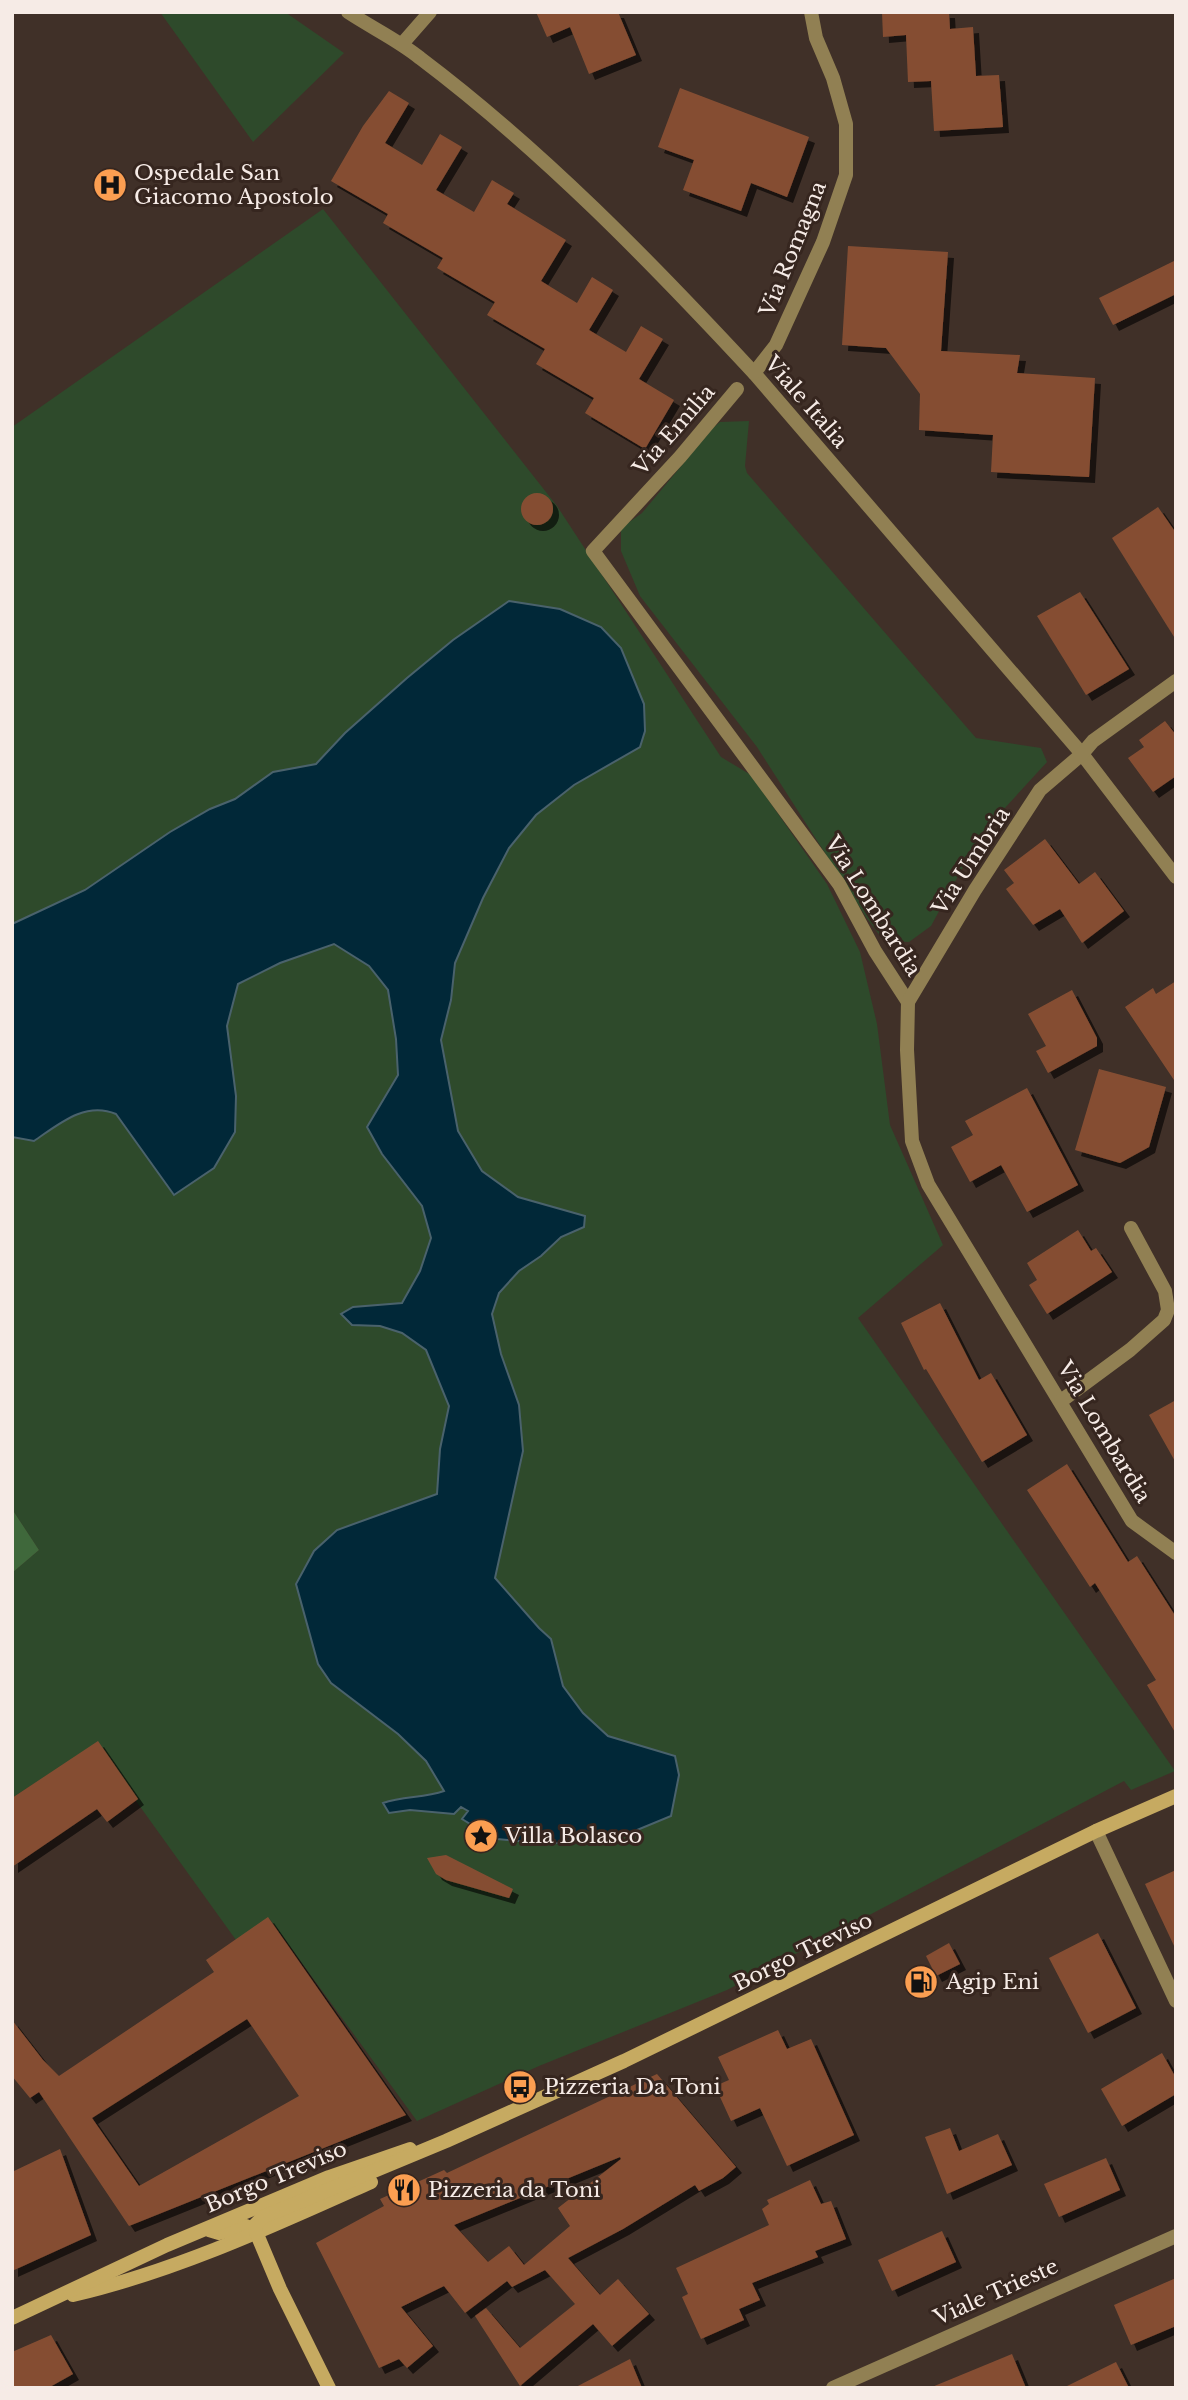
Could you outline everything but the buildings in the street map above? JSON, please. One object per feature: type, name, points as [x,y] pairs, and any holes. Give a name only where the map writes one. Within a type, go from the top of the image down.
[{"type":"street","name":"Viale Italia","points":[[348,12],[402,44],[461,91],[561,178],[657,271],[754,373],[1082,754],[1176,877]]},
{"type":"street","points":[[402,44],[430,12]]},
{"type":"street","name":"Via Romagna","points":[[754,373],[776,345],[824,242],[846,175],[846,124],[833,78],[816,38],[811,12]]},
{"type":"street","name":"Via Emilia","points":[[642,499],[737,389]]},
{"type":"street","name":"Via Lombardia","points":[[642,499],[593,551],[839,884],[875,951],[908,1002],[907,1050],[912,1142],[928,1184],[1132,1521],[1176,1553]]},
{"type":"street","name":"Via Umbria","points":[[908,1002],[1040,790],[1105,732],[1176,681]]},
{"type":"street","points":[[1060,1401],[1130,1350],[1164,1321],[1168,1310],[1165,1291],[1131,1228]]},
{"type":"street","name":"Borgo Treviso","points":[[54,2300],[126,2281],[256,2232],[397,2170],[446,2141],[637,2055],[1096,1831],[1176,1796]]},
{"type":"street","points":[[1096,1831],[1176,2001]]},
{"type":"street","name":"Borgo Treviso","points":[[12,2318],[54,2300],[138,2257],[353,2167],[391,2153],[446,2141]]},
{"type":"street","name":"Borgo Treviso","points":[[204,2231],[219,2234],[246,2226],[256,2232]]},
{"type":"street","points":[[256,2232],[280,2289],[329,2388]]},
{"type":"street","name":"Viale Trieste","points":[[833,2388],[1176,2235]]},
{"type":"green space","points":[[160,12],[285,12],[344,53],[253,142]]},
{"type":"green space","points":[[323,209],[557,506],[721,757],[751,775],[827,884],[860,952],[877,1024],[890,1125],[943,1245],[858,1318],[1175,1771],[1131,1790],[1124,1781],[727,1990],[539,2066],[417,2121],[269,1918],[236,1940],[95,1744],[12,1798],[12,1573],[39,1550],[12,1509],[12,427]]},
{"type":"green space","points":[[749,421],[745,466],[747,473],[976,738],[1041,748],[1047,762],[981,834],[931,926],[909,942],[884,941],[866,917],[757,747],[640,596],[621,551],[621,528],[642,513],[713,428],[720,422]]},
{"type":"green space","points":[[12,1509],[39,1550],[12,1573]]},
{"type":"water","points":[[509,601],[560,609],[601,627],[621,648],[644,704],[645,731],[640,747],[574,785],[536,815],[509,848],[483,898],[455,963],[451,1000],[441,1040],[458,1131],[482,1171],[518,1197],[585,1216],[584,1227],[561,1237],[541,1256],[519,1271],[499,1293],[492,1314],[501,1354],[519,1405],[523,1451],[495,1578],[551,1639],[563,1686],[583,1713],[608,1736],[675,1756],[679,1775],[671,1816],[625,1835],[548,1844],[497,1839],[462,1819],[468,1811],[461,1807],[454,1814],[410,1810],[389,1813],[383,1803],[444,1791],[426,1761],[398,1734],[331,1683],[318,1664],[296,1584],[314,1551],[337,1530],[437,1494],[440,1449],[449,1406],[426,1350],[402,1333],[380,1326],[352,1325],[341,1314],[353,1307],[402,1303],[420,1271],[431,1238],[422,1206],[382,1154],[367,1127],[398,1075],[396,1039],[388,990],[369,966],[334,944],[280,963],[238,984],[227,1026],[236,1096],[235,1132],[214,1168],[174,1195],[116,1114],[94,1110],[83,1112],[34,1141],[12,1137],[12,924],[85,890],[170,832],[210,809],[235,799],[273,772],[316,764],[345,733],[407,678],[453,640]]},
{"type":"place","name":"Ospedale San Giacomo Apostolo","points":[[110,185]]},
{"type":"place","name":"Villa Bolasco","points":[[481,1836]]},
{"type":"place","name":"Agip Eni","points":[[921,1982]]},
{"type":"place","name":"Pizzeria Da Toni","points":[[520,2087]]},
{"type":"place","name":"Pizzeria da Toni","points":[[404,2190]]}]
